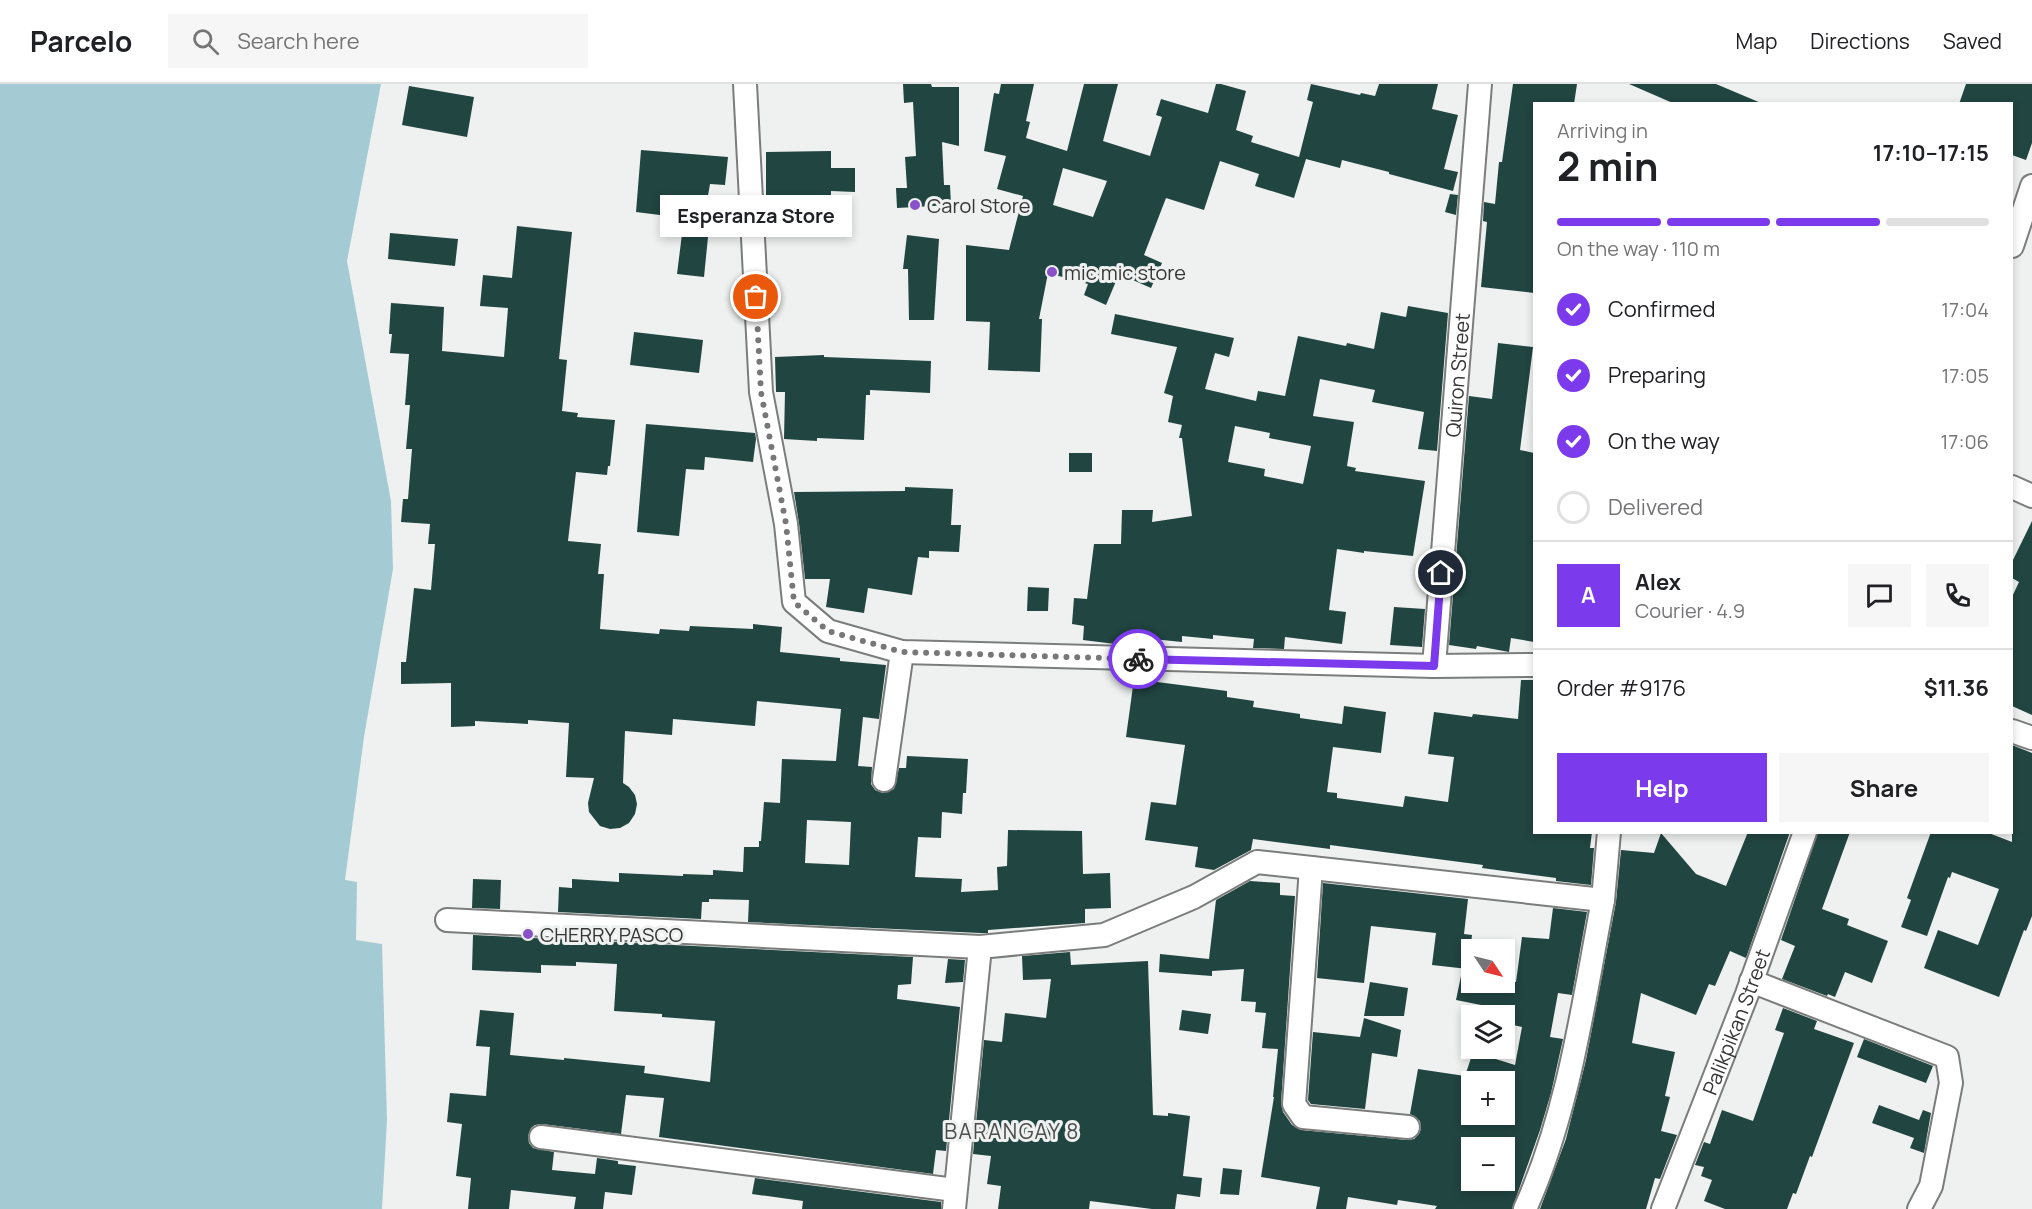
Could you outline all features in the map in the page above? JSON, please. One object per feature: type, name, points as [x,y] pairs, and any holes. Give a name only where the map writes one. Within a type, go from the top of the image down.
[{"type":"street","points":[[745,84],[761,392],[786,524],[794,602],[828,631],[902,652],[1434,666],[1533,665]]},
{"type":"street","name":"Quiron Street","points":[[1434,666],[1480,84]]},
{"type":"street","points":[[2013,244],[2027,216],[2032,186]]},
{"type":"street","points":[[2013,487],[2032,496]]},
{"type":"street","points":[[884,780],[902,652]]},
{"type":"street","points":[[2013,731],[2032,738]]},
{"type":"street","points":[[1526,1209],[1539,1178],[1569,1076],[1603,900],[1610,834]]},
{"type":"street","name":"Palikpikan Street","points":[[1663,1209],[1751,981],[1804,834]]},
{"type":"street","points":[[447,920],[980,947],[1104,935],[1194,897],[1257,862],[1603,900]]},
{"type":"street","points":[[1311,868],[1294,1104],[1303,1117],[1408,1127]]},
{"type":"street","points":[[541,1137],[955,1199],[980,947]]},
{"type":"street","points":[[1751,981],[1947,1057],[1951,1083],[1931,1186],[1919,1209]]},
{"type":"water","points":[[0,84],[381,84],[347,261],[391,501],[393,569],[364,737],[345,880],[357,882],[356,940],[382,944],[387,1120],[382,1209],[0,1209]]},
{"type":"building","points":[[903,84],[959,87],[959,146],[942,142],[944,185],[950,185],[951,205],[897,208],[896,188],[907,188],[905,157],[916,156],[913,102],[904,103]]},
{"type":"building","points":[[1001,84],[1034,84],[1026,121],[1030,122],[1026,138],[1067,151],[1084,84],[1118,84],[1103,141],[1150,156],[1162,117],[1156,115],[1161,99],[1208,113],[1216,84],[1221,84],[1246,91],[1236,130],[1253,136],[1251,142],[1299,157],[1313,102],[1307,100],[1311,84],[1375,96],[1379,84],[1438,84],[1432,109],[1458,115],[1444,169],[1458,172],[1453,191],[1342,160],[1340,168],[1306,159],[1294,198],[1255,186],[1259,174],[1220,161],[1204,210],[1166,198],[1144,255],[1162,263],[1151,288],[1119,274],[1106,305],[1084,295],[1088,284],[1048,273],[1039,319],[1042,319],[1040,372],[988,370],[990,322],[966,321],[966,245],[1009,250],[1023,196],[997,189],[1006,156],[984,151],[994,93],[999,94]],"holes":[[[1063,168],[1107,181],[1093,217],[1053,205]]]},
{"type":"building","points":[[1513,84],[1577,84],[1574,102],[1533,102],[1533,293],[1481,287],[1487,222],[1483,221],[1484,202],[1495,204],[1499,162],[1502,162]]},
{"type":"building","points":[[1629,84],[1716,84],[1759,102],[1670,102]]},
{"type":"building","points":[[1966,84],[2032,84],[2032,143],[2026,160],[2013,155],[2013,102],[1960,102]]},
{"type":"building","points":[[409,86],[474,97],[467,137],[402,125]]},
{"type":"building","points":[[641,150],[728,157],[725,185],[710,184],[701,236],[708,237],[704,277],[677,274],[684,218],[636,212]]},
{"type":"building","points":[[831,151],[831,168],[855,168],[855,192],[831,191],[831,198],[766,199],[766,152]]},
{"type":"building","points":[[1450,194],[1458,195],[1456,215],[1445,212]]},
{"type":"building","points":[[517,226],[572,232],[559,359],[567,360],[562,411],[578,413],[577,417],[615,420],[607,475],[576,472],[568,541],[601,544],[598,574],[604,574],[600,629],[659,634],[660,629],[689,631],[690,626],[753,629],[753,624],[782,627],[780,652],[886,665],[879,719],[863,717],[858,766],[872,767],[871,784],[875,790],[883,793],[894,789],[899,768],[906,768],[907,756],[968,759],[962,814],[942,812],[941,838],[918,837],[915,877],[962,879],[961,892],[998,890],[997,867],[1007,866],[1008,830],[1082,831],[1083,874],[1110,873],[1111,908],[1085,909],[1085,923],[988,930],[988,933],[748,922],[749,900],[709,899],[709,902],[702,902],[701,919],[558,912],[559,887],[572,888],[572,879],[619,882],[619,873],[683,876],[683,874],[713,875],[713,870],[743,872],[744,847],[759,847],[759,841],[761,841],[764,802],[780,803],[782,759],[836,761],[841,709],[757,701],[755,726],[673,719],[672,735],[625,731],[623,783],[635,795],[637,804],[635,814],[629,823],[620,828],[610,829],[600,826],[589,812],[588,803],[594,778],[566,777],[569,723],[528,720],[528,724],[475,721],[475,726],[451,727],[451,683],[401,684],[401,662],[406,662],[414,588],[431,590],[435,544],[428,544],[430,524],[401,522],[403,499],[408,499],[412,449],[406,449],[410,405],[405,405],[409,354],[390,353],[391,303],[444,307],[442,351],[504,357],[508,308],[480,306],[483,275],[512,278]],"holes":[[[807,820],[851,822],[849,865],[805,863]]]},
{"type":"building","points":[[390,233],[458,239],[455,266],[388,259]]},
{"type":"building","points":[[907,235],[939,239],[934,320],[909,320],[908,269],[903,269]]},
{"type":"building","points":[[1408,306],[1448,313],[1437,451],[1418,449],[1424,412],[1372,402],[1375,390],[1320,379],[1313,416],[1354,422],[1347,466],[1356,468],[1355,471],[1425,481],[1413,556],[1337,549],[1329,610],[1346,612],[1342,644],[1285,637],[1284,649],[1253,648],[1254,639],[1213,635],[1213,639],[1182,636],[1182,642],[1143,638],[1143,645],[1083,640],[1084,626],[1072,624],[1074,598],[1087,599],[1094,544],[1121,544],[1122,510],[1153,510],[1152,522],[1192,516],[1182,438],[1179,438],[1182,425],[1168,422],[1173,396],[1164,393],[1177,347],[1111,334],[1115,314],[1234,338],[1229,357],[1215,353],[1205,389],[1256,401],[1258,391],[1285,396],[1298,336],[1374,349],[1381,312],[1406,317]],"holes":[[[1235,426],[1270,433],[1269,438],[1311,446],[1303,484],[1264,476],[1265,469],[1228,462]]]},
{"type":"building","points":[[634,332],[703,340],[699,373],[630,365]]},
{"type":"building","points":[[1498,343],[1533,347],[1520,450],[1533,453],[1533,642],[1511,638],[1509,652],[1477,646],[1476,649],[1449,645],[1469,396],[1492,399]]},
{"type":"building","points":[[824,355],[824,357],[931,361],[930,393],[870,390],[870,395],[866,395],[864,440],[784,439],[785,392],[776,392],[775,357]]},
{"type":"building","points":[[646,424],[755,433],[753,462],[705,457],[704,470],[686,469],[679,536],[637,532]]},
{"type":"building","points":[[1069,453],[1092,453],[1092,472],[1069,472]]},
{"type":"building","points":[[905,487],[953,489],[951,525],[961,525],[959,552],[929,551],[929,558],[918,557],[912,595],[868,588],[864,613],[826,607],[830,579],[805,579],[794,492],[905,491]]},
{"type":"building","points":[[2032,521],[2032,715],[2013,706],[2013,595],[2019,582],[2013,579],[2013,560]]},
{"type":"building","points":[[1028,587],[1049,588],[1048,611],[1027,611]]},
{"type":"building","points":[[1394,607],[1425,609],[1422,647],[1390,645]]},
{"type":"building","points":[[1134,679],[1227,691],[1227,697],[1254,701],[1253,707],[1300,714],[1300,718],[1342,724],[1344,706],[1386,712],[1381,753],[1333,747],[1327,792],[1337,793],[1337,798],[1403,807],[1405,796],[1448,802],[1454,757],[1428,754],[1434,712],[1472,717],[1473,714],[1518,719],[1521,680],[1533,680],[1533,834],[1592,834],[1590,848],[1594,848],[1591,885],[1482,868],[1483,865],[1330,845],[1330,849],[1253,839],[1251,850],[1214,870],[1195,867],[1198,847],[1145,840],[1151,802],[1176,805],[1185,745],[1126,737]]},
{"type":"building","points":[[2013,745],[2032,753],[2032,916],[2026,931],[2024,930],[1999,997],[1924,968],[1938,930],[1978,945],[1999,889],[1952,872],[1950,878],[1948,877],[1927,936],[1901,927],[1911,900],[1907,898],[1930,834],[1991,834],[2012,842]]},
{"type":"building","points":[[1662,834],[1696,874],[1726,886],[1747,834],[1789,834],[1746,958],[1730,951],[1715,986],[1709,984],[1696,1015],[1641,993],[1632,1043],[1675,1052],[1665,1096],[1670,1097],[1661,1131],[1677,1135],[1660,1179],[1655,1178],[1646,1209],[1540,1209],[1566,1139],[1586,1060],[1616,902],[1621,850],[1654,853]]},
{"type":"building","points":[[1817,834],[1849,834],[1822,909],[1849,919],[1847,925],[1888,941],[1872,983],[1845,972],[1835,997],[1782,979],[1795,946],[1781,940]]},
{"type":"building","points":[[473,879],[501,880],[500,909],[472,908]]},
{"type":"building","points":[[1250,881],[1280,883],[1280,895],[1295,896],[1281,1103],[1283,1112],[1292,1125],[1301,1130],[1407,1140],[1414,1139],[1421,1129],[1420,1121],[1410,1114],[1418,1069],[1461,1075],[1461,1125],[1515,1125],[1515,1071],[1467,1071],[1471,1059],[1496,1059],[1515,1065],[1522,1027],[1515,1025],[1515,1005],[1481,1005],[1456,1000],[1461,976],[1461,993],[1515,993],[1522,937],[1549,939],[1553,908],[1587,912],[1572,995],[1558,993],[1550,1037],[1563,1039],[1551,1093],[1512,1209],[1435,1209],[1437,1206],[1398,1200],[1397,1205],[1348,1197],[1346,1209],[1316,1209],[1320,1187],[1261,1177],[1274,1097],[1278,1049],[1262,1048],[1266,1013],[1255,1012],[1256,1002],[1241,1001],[1244,969],[1212,971],[1212,976],[1159,972],[1160,954],[1209,959],[1216,900]]},
{"type":"building","points":[[1323,883],[1468,899],[1464,934],[1472,935],[1472,939],[1461,939],[1461,968],[1432,965],[1436,933],[1371,926],[1364,983],[1317,978]]},
{"type":"building","points":[[473,935],[913,957],[911,984],[898,985],[897,999],[960,1007],[946,1151],[936,1150],[933,1174],[659,1137],[664,1098],[626,1095],[621,1134],[542,1124],[531,1128],[528,1136],[533,1148],[554,1152],[552,1170],[595,1174],[597,1158],[636,1166],[632,1195],[605,1192],[603,1209],[574,1209],[576,1197],[511,1190],[509,1209],[468,1209],[471,1178],[456,1176],[462,1124],[447,1122],[450,1093],[486,1096],[490,1047],[476,1046],[480,1010],[514,1013],[510,1055],[645,1066],[644,1073],[710,1082],[715,1021],[614,1011],[617,964],[576,962],[576,966],[541,965],[541,973],[472,970]]},
{"type":"building","points":[[1070,952],[1071,965],[1148,961],[1153,1115],[1168,1116],[1168,1113],[1190,1116],[1183,1176],[1202,1178],[1200,1197],[1177,1194],[1175,1209],[1152,1209],[1090,1201],[1089,1209],[998,1209],[1001,1186],[987,1184],[991,1156],[973,1154],[984,1040],[1002,1042],[1005,1013],[1046,1018],[1051,979],[1023,980],[1022,956]]},
{"type":"building","points":[[948,959],[965,960],[963,982],[945,983]]},
{"type":"building","points":[[1370,982],[1408,988],[1404,1016],[1364,1016]]},
{"type":"building","points":[[1783,1008],[1817,1021],[1814,1029],[1854,1043],[1812,1157],[1810,1156],[1796,1194],[1793,1193],[1787,1209],[1725,1209],[1704,1201],[1712,1180],[1701,1176],[1704,1167],[1695,1165],[1704,1142],[1710,1144],[1722,1110],[1753,1121],[1784,1033],[1775,1030]]},
{"type":"building","points":[[1182,1010],[1211,1014],[1208,1034],[1179,1030]]},
{"type":"building","points":[[1364,1018],[1401,1030],[1397,1057],[1372,1053],[1365,1109],[1311,1104],[1308,1100],[1313,1032],[1360,1037]]},
{"type":"building","points":[[1864,1039],[1933,1066],[1926,1083],[1857,1057]]},
{"type":"building","points":[[1879,1105],[1919,1120],[1923,1110],[1931,1113],[1924,1153],[1910,1148],[1914,1138],[1872,1123]]},
{"type":"building","points":[[1223,1168],[1242,1170],[1239,1195],[1220,1194]]},
{"type":"building","points":[[755,1178],[941,1202],[941,1209],[802,1209],[803,1201],[752,1194]]},
{"type":"way so far","points":[[756,297],[761,392],[786,524],[794,602],[828,631],[902,652],[1138,659]]},
{"type":"place","name":"Carol Store","points":[[915,205]]},
{"type":"place","name":"mic mic store","points":[[1052,272]]},
{"type":"place","name":"Esperanza Store","points":[[756,297]]},
{"type":"place","name":"CHERRY PASCO","points":[[528,934]]},
{"type":"district","name":"BARANGAY 8","points":[[1012,1131]]},
{"type":"route","points":[[1138,659],[1434,666],[1441,573]]}]
